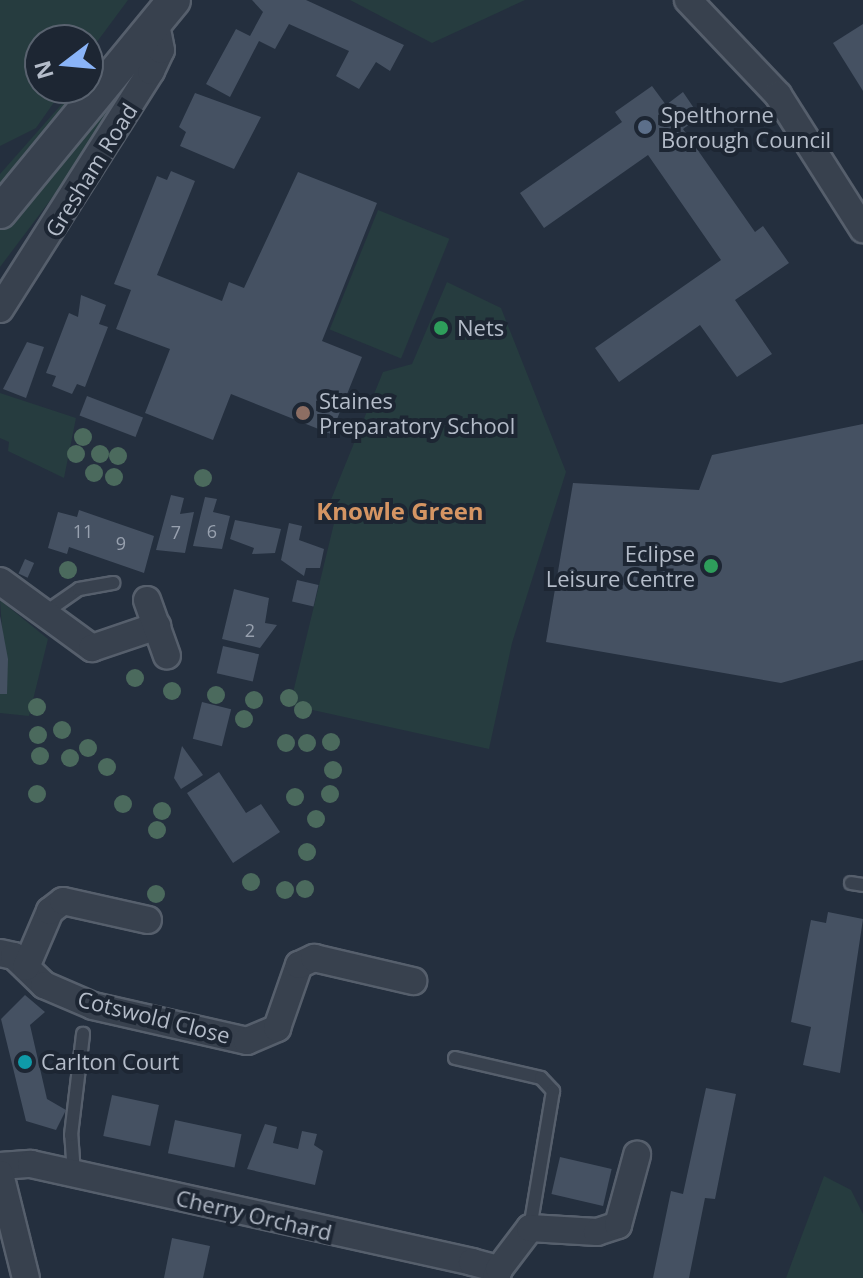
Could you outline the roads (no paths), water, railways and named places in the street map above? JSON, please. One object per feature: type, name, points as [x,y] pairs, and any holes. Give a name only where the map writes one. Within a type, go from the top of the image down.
[{"type":"street","points":[[688,0],[778,95],[863,229]]},
{"type":"street","points":[[0,212],[165,12]]},
{"type":"street","name":"Gresham Road","points":[[0,309],[151,71],[161,50],[165,12]]},
{"type":"street","points":[[0,581],[92,648],[157,626]]},
{"type":"street","points":[[147,600],[167,656]]},
{"type":"street","points":[[26,967],[50,911],[63,901],[148,920]]},
{"type":"street","name":"Cotswold Close","points":[[0,953],[26,967],[44,985],[93,1006],[247,1041],[277,1028],[299,965],[314,958],[413,981]]},
{"type":"street","points":[[497,1274],[530,1228],[597,1232],[618,1225],[637,1155]]},
{"type":"street","name":"Cherry Orchard","points":[[0,1166],[74,1174],[497,1274]]},
{"type":"street","points":[[0,1174],[26,1278]]},
{"type":"lane","points":[[43,614],[79,589],[113,583]]},
{"type":"lane","points":[[74,1174],[71,1135],[83,1034]]},
{"type":"lane","points":[[455,1058],[541,1078],[553,1091],[530,1228]]},
{"type":"place","name":"Spelthorne Borough Council","points":[[645,127]]},
{"type":"place","name":"Nets","points":[[441,328]]},
{"type":"place","name":"Staines Preparatory School","points":[[303,413]]},
{"type":"place","name":"Eclipse Leisure Centre","points":[[711,566]]},
{"type":"place","name":"Carlton Court","points":[[25,1062]]},
{"type":"district","name":"Knowle Green","points":[[400,511]]}]
